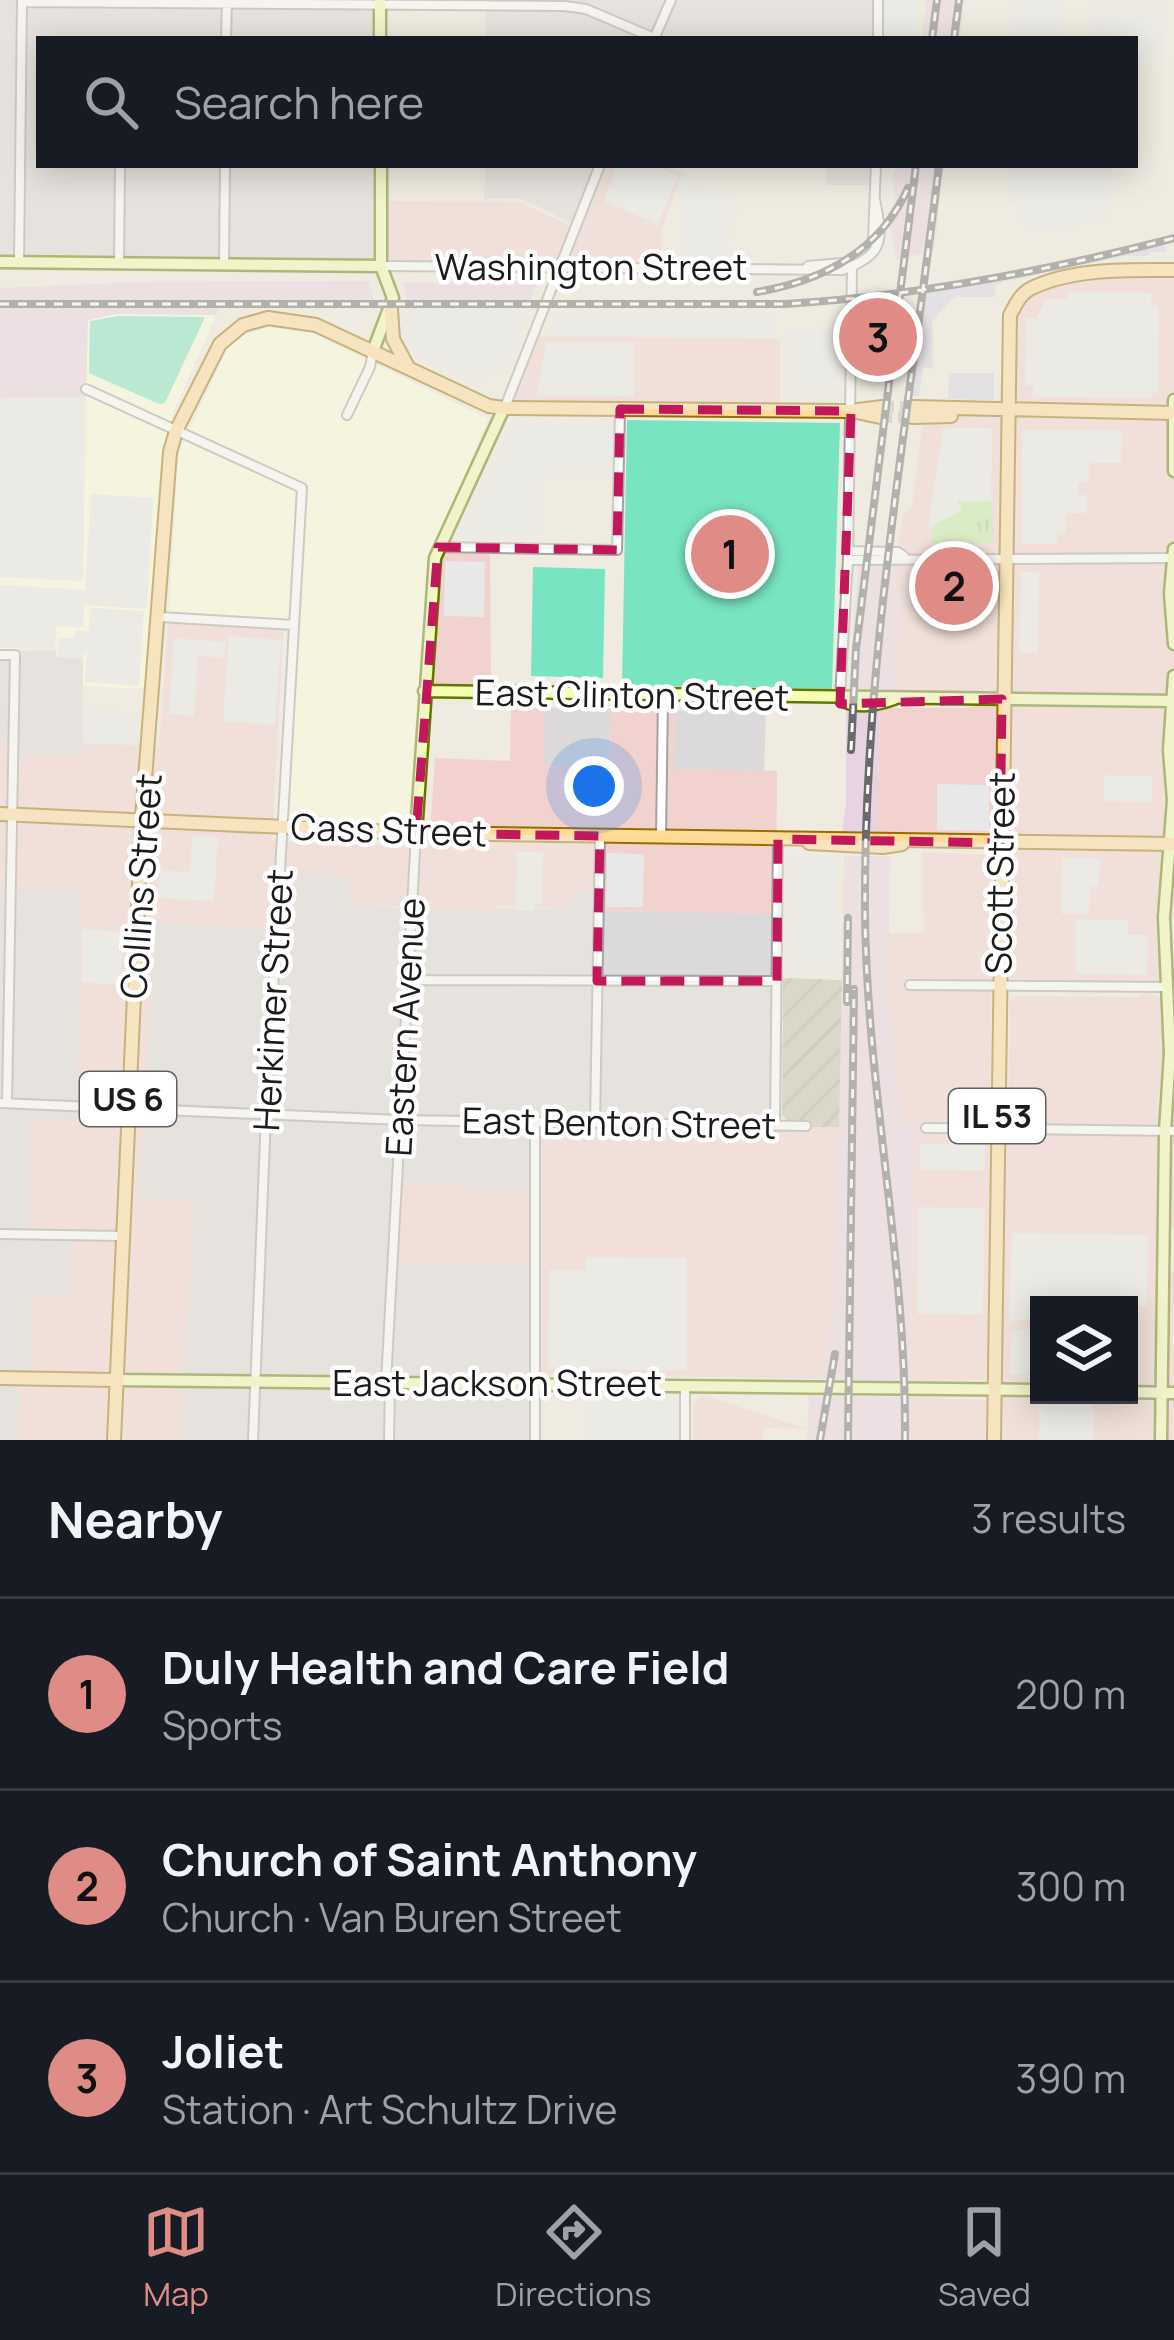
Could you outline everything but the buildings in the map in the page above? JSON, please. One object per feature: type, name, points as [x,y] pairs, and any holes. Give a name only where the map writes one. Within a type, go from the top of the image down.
[{"type":"main road","name":"Scott Street","points":[[994,1440],[1008,327],[1014,307],[1037,285],[1120,270],[1174,270]]},
{"type":"main road","points":[[391,309],[392,339],[409,368]]},
{"type":"main road","name":"Collins Street","points":[[114,1440],[142,818],[170,452],[220,344],[243,325],[278,317],[316,325],[373,351]]},
{"type":"main road","name":"US 6","points":[[373,351],[489,406],[504,408],[881,412]]},
{"type":"main road","points":[[912,412],[1174,413]]},
{"type":"main road","name":"Cass Street","points":[[6,814],[416,832],[1172,844]]},
{"type":"main road","name":"East Jackson Street","points":[[0,1378],[114,1380]]},
{"type":"street","points":[[655,36],[671,0]]},
{"type":"street","points":[[878,0],[878,36]]},
{"type":"street","points":[[19,262],[22,1],[565,6],[586,9],[647,36]]},
{"type":"street","points":[[226,3],[226,36]]},
{"type":"street","points":[[380,3],[380,36]]},
{"type":"street","points":[[119,264],[120,168]]},
{"type":"street","points":[[224,264],[225,168]]},
{"type":"street","points":[[347,415],[391,309],[391,288],[381,266],[381,168]]},
{"type":"street","name":"Eastern Avenue","points":[[389,1440],[400,1120],[424,691],[438,547],[504,408],[599,168]]},
{"type":"street","points":[[840,699],[848,556],[852,267],[868,261],[877,247],[876,168]]},
{"type":"street","points":[[0,262],[381,266]]},
{"type":"street","name":"Washington Street","points":[[381,266],[800,268],[842,263],[852,267]]},
{"type":"street","points":[[86,389],[176,431]]},
{"type":"street","points":[[1174,400],[1174,471]]},
{"type":"street","points":[[438,547],[617,550],[620,409]]},
{"type":"street","name":"Herkimer Street","points":[[176,431],[302,488],[266,1114],[253,1440]]},
{"type":"street","points":[[848,556],[1173,554],[1174,644]]},
{"type":"street","points":[[160,616],[294,625]]},
{"type":"street","points":[[0,655],[15,655],[6,814],[3,1103]]},
{"type":"street","points":[[1161,1440],[1168,1393],[1171,1054],[1164,917],[1172,844],[1174,676]]},
{"type":"street","name":"East Clinton Street","points":[[424,691],[840,699],[848,704],[879,705],[894,700],[1172,701]]},
{"type":"street","points":[[661,837],[663,695]]},
{"type":"street","points":[[595,1124],[600,836]]},
{"type":"street","points":[[775,1125],[778,839]]},
{"type":"street","points":[[408,980],[777,981]]},
{"type":"street","points":[[910,985],[1168,987]]},
{"type":"street","name":"East Benton Street","points":[[3,1103],[400,1120],[806,1126]]},
{"type":"street","points":[[535,1122],[535,1440]]},
{"type":"street","points":[[926,1128],[1170,1131]]},
{"type":"street","points":[[0,1234],[121,1236]]},
{"type":"street","name":"East Jackson Street","points":[[114,1380],[1030,1390]]},
{"type":"street","points":[[685,1385],[685,1440]]},
{"type":"street","points":[[1138,1392],[1168,1393]]},
{"type":"highlighted area","points":[[620,409],[851,411],[840,704],[1002,699],[1000,843],[778,839],[777,981],[597,981],[600,836],[416,833],[438,547],[617,550]]},
{"type":"shaded area","points":[[0,0],[877,0],[877,36],[486,36],[485,9],[380,7],[380,36],[36,36],[36,168],[381,168],[381,269],[0,264]]},
{"type":"shaded area","points":[[885,0],[917,0],[916,36],[884,36]]},
{"type":"shaded area","points":[[926,0],[964,0],[960,36],[922,36]]},
{"type":"shaded area","points":[[1022,0],[1064,0],[1063,36],[1009,36],[1010,7],[1021,7]]},
{"type":"shaded area","points":[[1089,2],[1163,3],[1163,61],[1138,61],[1138,36],[1089,36]]},
{"type":"shaded area","points":[[485,168],[597,168],[575,225],[522,199],[484,199]]},
{"type":"shaded area","points":[[597,168],[670,168],[682,173],[661,232],[661,265],[383,265],[382,201],[519,202],[573,227]]},
{"type":"shaded area","points":[[617,168],[658,168],[678,176],[658,224],[603,201]]},
{"type":"shaded area","points":[[826,168],[875,168],[875,185],[826,185]]},
{"type":"shaded area","points":[[897,168],[944,168],[934,251],[897,259],[887,216],[895,202],[892,177]]},
{"type":"shaded area","points":[[1008,168],[1110,168],[1109,218],[1044,232],[1029,229],[1019,216],[1018,204],[1007,204]]},
{"type":"shaded area","points":[[683,176],[742,200],[719,256],[682,256]]},
{"type":"shaded area","points":[[1163,242],[1166,252],[1003,282],[995,285],[995,297],[955,297],[932,321],[933,368],[923,368],[919,396],[911,396],[924,291]]},
{"type":"shaded area","points":[[1174,272],[1174,700],[895,691],[893,571],[904,513],[912,506],[924,413],[1007,411],[1009,327],[1032,288],[1086,276]]},
{"type":"shaded area","points":[[369,281],[375,304],[221,304],[216,315],[115,314],[88,320],[86,397],[0,398],[0,288]]},
{"type":"shaded area","points":[[403,282],[537,282],[529,307],[408,306]]},
{"type":"shaded area","points":[[1068,292],[1152,293],[1151,305],[1159,305],[1158,393],[1151,398],[1033,397],[1033,386],[1025,385],[1026,318],[1036,318],[1046,299],[1067,299]]},
{"type":"shaded area","points":[[408,306],[529,307],[500,374],[487,369],[480,382],[409,351],[397,332]]},
{"type":"shaded area","points":[[216,315],[173,413],[150,608],[147,689],[83,686],[83,658],[57,657],[55,649],[0,649],[0,399],[86,397],[85,318]]},
{"type":"shaded area","points":[[556,315],[775,317],[774,338],[548,336]]},
{"type":"shaded area","points":[[270,327],[310,332],[488,419],[436,545],[413,829],[286,823],[297,623],[169,614],[178,458],[183,443],[228,347],[243,335]]},
{"type":"shaded area","points":[[786,329],[839,330],[838,398],[786,397]]},
{"type":"shaded area","points":[[535,336],[780,339],[780,409],[507,407]]},
{"type":"shaded area","points":[[546,342],[634,342],[634,396],[537,395]]},
{"type":"shaded area","points":[[949,373],[994,373],[994,400],[948,399]]},
{"type":"shaded area","points":[[86,397],[83,581],[0,577],[0,399]]},
{"type":"shaded area","points":[[514,424],[613,425],[612,478],[541,478],[540,536],[459,535]]},
{"type":"shaded area","points":[[943,428],[992,428],[991,501],[957,501],[962,510],[928,528]]},
{"type":"shaded area","points":[[1022,430],[1122,430],[1121,463],[1089,463],[1089,482],[1078,483],[1078,495],[1087,495],[1087,513],[1066,513],[1066,533],[1057,533],[1057,544],[1022,544]]},
{"type":"shaded area","points":[[91,494],[153,498],[147,609],[84,605],[83,627],[56,627],[55,649],[0,648],[0,585],[85,590]]},
{"type":"shaded area","points":[[440,549],[490,550],[491,687],[426,686]]},
{"type":"shaded area","points":[[445,561],[485,562],[484,617],[444,616]]},
{"type":"shaded area","points":[[858,565],[894,565],[893,597],[902,598],[895,691],[849,690]]},
{"type":"shaded area","points":[[1021,572],[1039,572],[1038,653],[1019,653]]},
{"type":"shaded area","points":[[90,608],[144,611],[139,686],[85,682],[87,649],[83,658],[57,657],[58,638],[75,638],[75,630],[87,631],[88,638]]},
{"type":"shaded area","points":[[169,613],[284,619],[272,841],[429,848],[435,758],[510,761],[511,706],[545,708],[544,766],[610,767],[611,709],[675,710],[674,769],[777,771],[776,914],[595,911],[595,892],[572,891],[570,908],[498,906],[497,911],[349,905],[350,877],[297,873],[293,930],[156,923],[139,1197],[194,1202],[182,1439],[18,1440],[20,1391],[30,1367],[31,1296],[70,1295],[71,1236],[29,1236],[30,1119],[77,1120],[81,891],[0,888],[0,742],[14,742],[15,755],[82,755],[83,743],[159,746]]},
{"type":"shaded area","points":[[229,636],[281,640],[275,725],[223,721]]},
{"type":"shaded area","points":[[174,638],[225,642],[224,658],[198,656],[194,716],[169,714]]},
{"type":"shaded area","points":[[0,651],[56,651],[57,657],[83,658],[83,755],[14,755],[14,742],[0,742]]},
{"type":"shaded area","points":[[1001,700],[1170,702],[1174,843],[1000,841],[877,833],[880,708],[967,708]]},
{"type":"shaded area","points":[[545,708],[611,709],[610,767],[543,766]]},
{"type":"shaded area","points":[[880,708],[877,833],[842,832],[846,709]]},
{"type":"shaded area","points":[[83,710],[141,713],[139,745],[83,743]]},
{"type":"shaded area","points":[[675,710],[766,711],[764,771],[674,769]]},
{"type":"shaded area","points":[[1104,775],[1152,776],[1152,802],[1104,801]]},
{"type":"shaded area","points":[[937,784],[989,785],[989,831],[937,830]]},
{"type":"shaded area","points":[[192,836],[218,837],[214,901],[158,898],[160,870],[190,872]]},
{"type":"shaded area","points":[[1174,845],[1174,919],[1165,918],[1166,986],[1010,978],[1012,854],[1017,850]]},
{"type":"shaded area","points":[[517,852],[543,852],[542,904],[533,904],[533,911],[516,910]]},
{"type":"shaded area","points":[[922,852],[993,855],[990,1125],[1008,1125],[1010,1000],[1017,996],[1138,997],[1145,993],[1163,998],[1165,1061],[1169,1001],[1174,1001],[1174,1228],[1164,1228],[1164,1272],[1174,1272],[1174,1440],[993,1440],[994,1318],[985,1380],[911,1381],[914,1128],[903,1127],[888,995],[889,933],[924,933]],"holes":[[[1164,1067],[1161,1114],[1157,1103]]]},
{"type":"shaded area","points":[[607,853],[644,854],[643,907],[606,907]]},
{"type":"shaded area","points":[[788,856],[837,856],[836,973],[787,973]]},
{"type":"shaded area","points":[[844,856],[890,856],[888,995],[903,1126],[914,1127],[911,1381],[823,1379],[834,1303]]},
{"type":"shaded area","points":[[1062,858],[1100,858],[1099,886],[1090,887],[1089,914],[1061,914]]},
{"type":"shaded area","points":[[297,873],[350,877],[349,905],[569,908],[571,891],[596,892],[596,911],[776,914],[774,1127],[537,1193],[463,1192],[462,1186],[398,1183],[536,1264],[534,1440],[132,1440],[182,1438],[194,1203],[139,1198],[156,922],[292,930]]},
{"type":"shaded area","points":[[0,888],[81,890],[77,1121],[30,1120],[29,1235],[72,1236],[70,1296],[31,1296],[30,1367],[20,1391],[18,1440],[0,1440]]},
{"type":"shaded area","points":[[1076,919],[1128,920],[1128,935],[1148,935],[1147,975],[1076,974]]},
{"type":"shaded area","points":[[82,929],[124,932],[120,985],[82,982]]},
{"type":"shaded area","points":[[783,978],[842,980],[839,1127],[809,1127],[809,1123],[787,1121],[782,1115]]},
{"type":"shaded area","points":[[538,1125],[839,1127],[834,1303],[823,1379],[534,1374],[535,1265],[393,1263],[398,1183],[462,1185],[463,1192],[536,1192]]},
{"type":"shaded area","points":[[920,1144],[985,1145],[985,1171],[920,1170]]},
{"type":"shaded area","points":[[918,1207],[985,1208],[983,1315],[917,1314]]},
{"type":"shaded area","points":[[1012,1233],[1148,1235],[1147,1306],[1138,1306],[1138,1296],[1030,1296],[1030,1320],[1009,1321]]},
{"type":"shaded area","points":[[587,1257],[687,1258],[687,1370],[548,1369],[549,1270],[586,1270]]},
{"type":"shaded area","points":[[1030,1329],[1030,1375],[1010,1374],[1012,1330]]},
{"type":"shaded area","points":[[702,1395],[808,1429],[763,1428],[763,1440],[694,1440],[694,1404]]},
{"type":"shaded area","points":[[809,1396],[912,1397],[912,1440],[807,1440]]},
{"type":"shaded area","points":[[912,1397],[988,1402],[990,1440],[912,1440]]},
{"type":"shaded area","points":[[588,1398],[675,1399],[675,1440],[587,1440]]},
{"type":"shaded area","points":[[1039,1404],[1094,1404],[1093,1440],[1039,1440]]},
{"type":"green space","points":[[118,316],[205,317],[165,403],[89,373],[90,321]]},
{"type":"green space","points":[[627,420],[840,423],[832,689],[622,685]]},
{"type":"green space","points":[[956,500],[993,501],[993,543],[932,543],[933,525],[962,510]]},
{"type":"green space","points":[[533,567],[605,569],[603,678],[531,676]]},
{"type":"tunnel","points":[[882,407],[913,407]]},
{"type":"tunnel","points":[[880,417],[912,417]]},
{"type":"railway","points":[[932,36],[937,0]]},
{"type":"railway","points":[[954,36],[959,0]]},
{"type":"railway","points":[[851,750],[856,649],[916,168]]},
{"type":"railway","points":[[905,1440],[900,1308],[867,981],[866,821],[890,539],[939,168]]},
{"type":"railway","points":[[757,292],[826,271],[865,246],[908,188]]},
{"type":"railway","points":[[0,304],[785,304],[981,280],[1174,238]]},
{"type":"railway","points":[[847,1002],[848,918]]},
{"type":"railway","points":[[848,1440],[854,989]]},
{"type":"railway","points":[[820,1440],[835,1354]]},
{"type":"place","name":"Joliet","points":[[878,337]]},
{"type":"place","name":"Duly Health and Care Field","points":[[730,554]]},
{"type":"place","name":"Church of Saint Anthony","points":[[954,586]]}]
